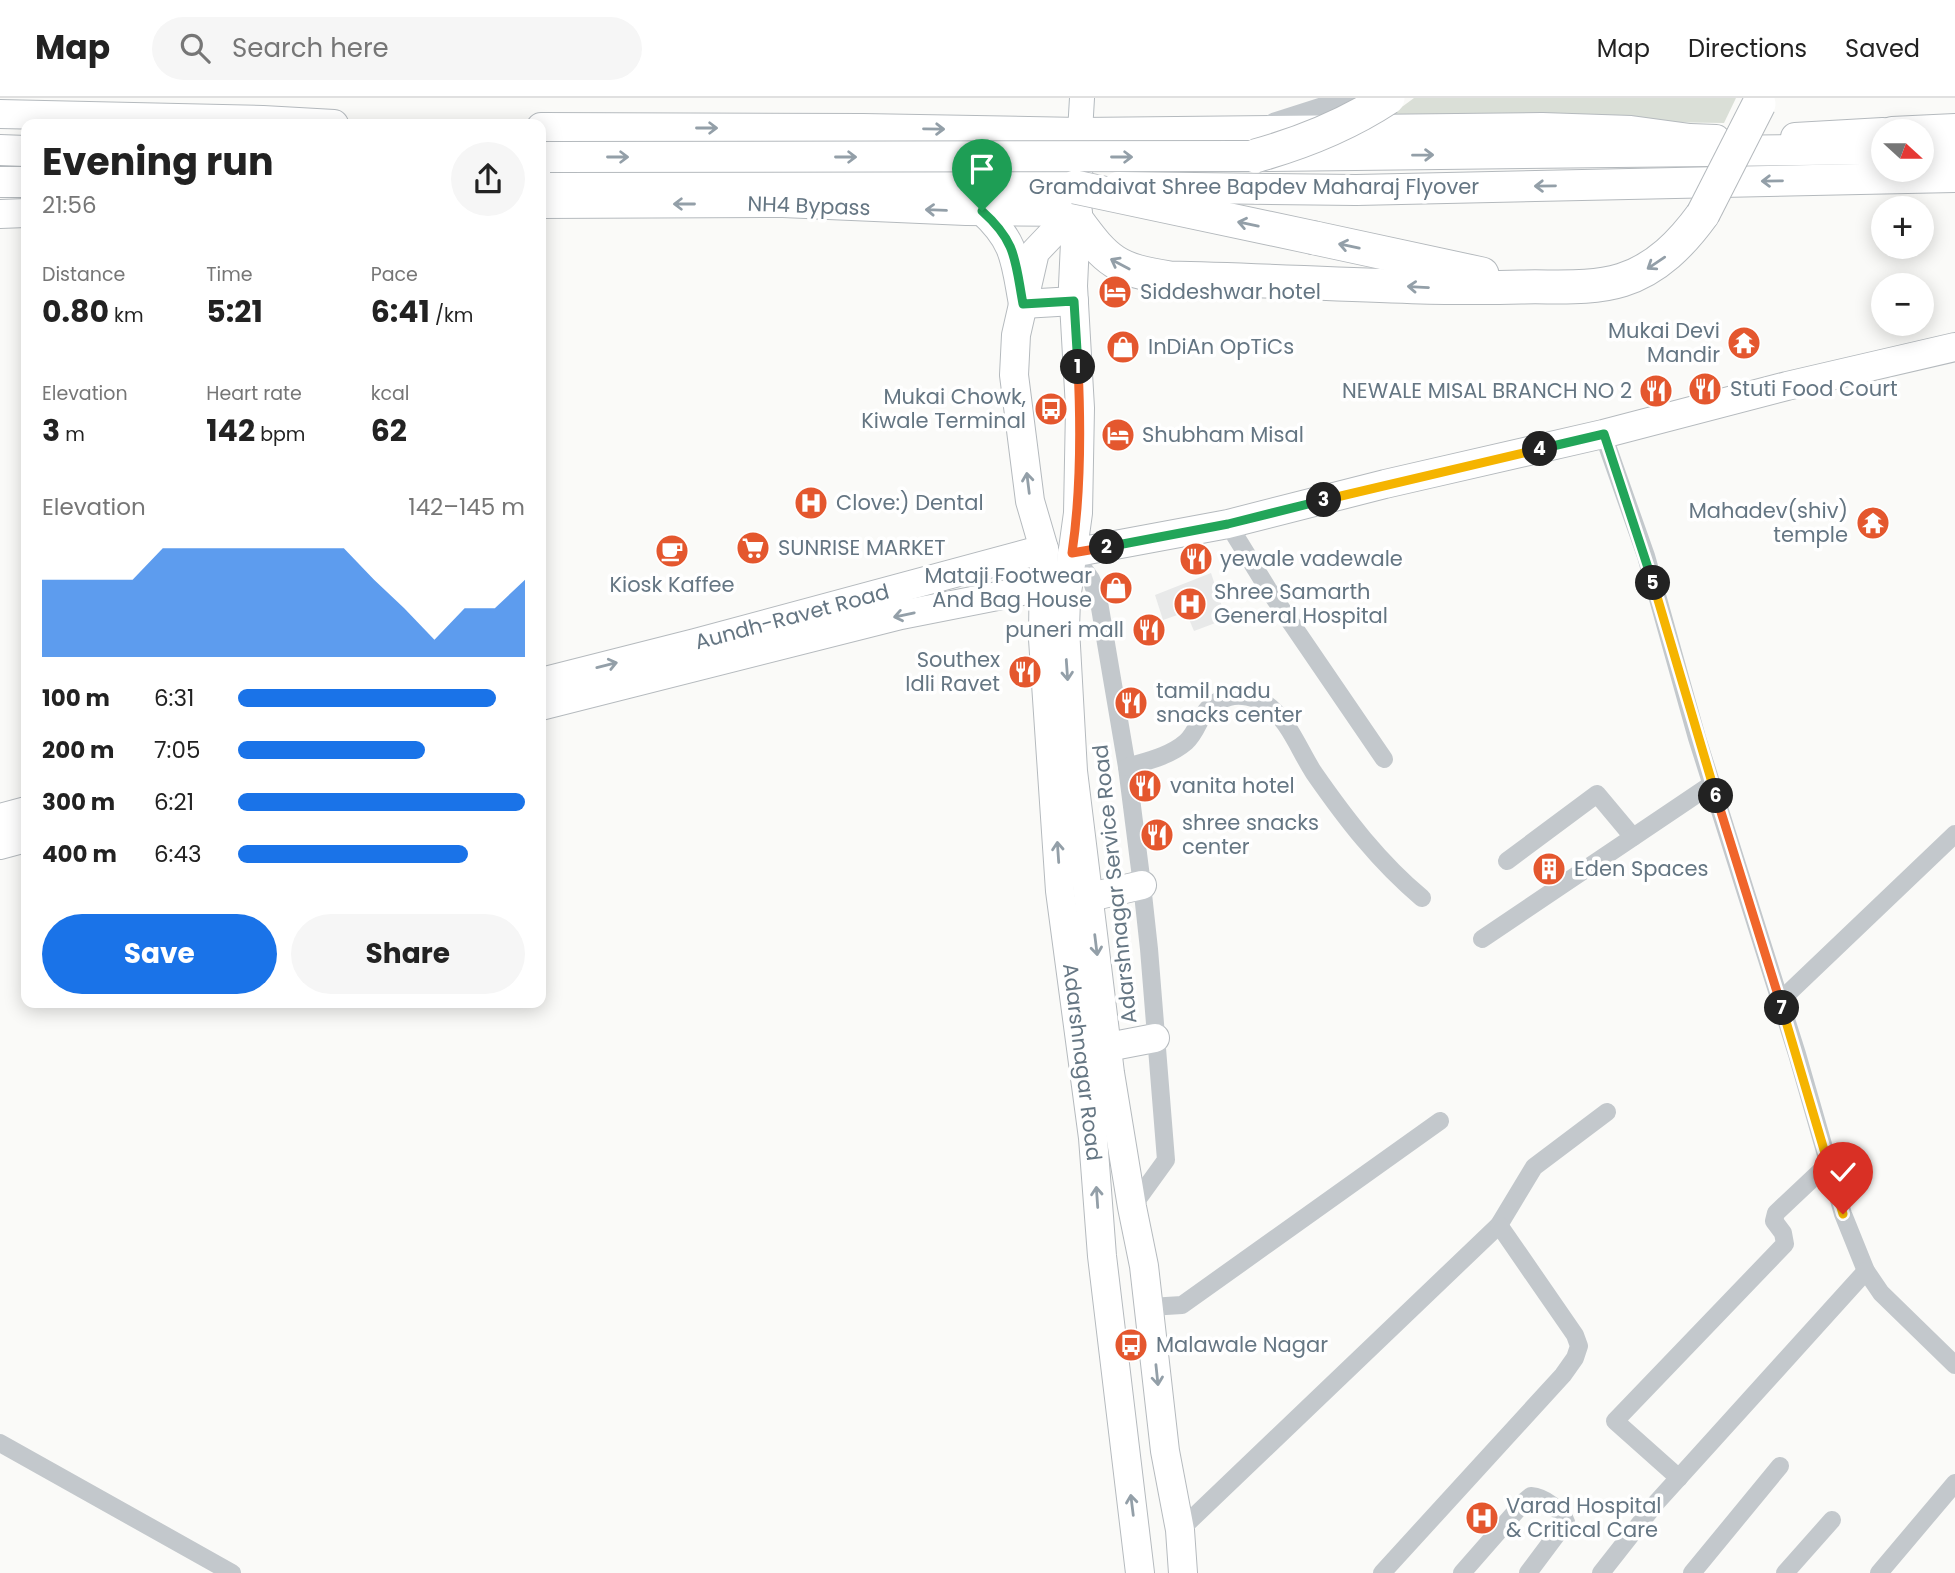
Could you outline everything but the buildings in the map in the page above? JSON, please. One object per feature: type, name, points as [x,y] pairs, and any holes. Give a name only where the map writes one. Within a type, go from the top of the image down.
[{"type":"highway","points":[[1259,143],[1292,146],[1328,131],[1388,98]]},
{"type":"highway","points":[[1076,206],[1101,253],[1124,267],[1144,274],[1170,278],[1461,289],[1602,285],[1637,274],[1672,251],[1703,214],[1761,101]]},
{"type":"highway","name":"Gramdaivat Shree Bapdev Maharaj Flyover","points":[[546,176],[1259,143],[1355,156],[1727,145],[1871,149]]},
{"type":"highway","points":[[1934,148],[1955,148]]},
{"type":"highway","points":[[0,150],[21,151]]},
{"type":"highway","name":"Gramdaivat Shree Bapdev Maharaj Flyover","points":[[546,176],[1076,206],[1356,190],[1955,177]]},
{"type":"highway","points":[[0,182],[21,183]]},
{"type":"highway","points":[[1076,206],[1315,238],[1498,277],[1560,286]]},
{"type":"main road","points":[[1080,132],[1082,98]]},
{"type":"main road","points":[[0,114],[102,107],[251,119]]},
{"type":"main road","points":[[546,127],[1080,132],[1259,143],[1542,127],[1630,130],[1727,145],[1871,133]]},
{"type":"main road","points":[[1934,129],[1955,128]]},
{"type":"main road","name":"Adarshnagar Road","points":[[1080,132],[1073,286],[1080,408],[1078,513],[1066,600],[1065,628],[1073,771],[1108,1047],[1150,1307],[1166,1451],[1180,1530],[1183,1573]]},
{"type":"main road","name":"NH4 Bypass","points":[[546,176],[783,203],[982,211],[1076,206]]},
{"type":"main road","points":[[1044,549],[1030,501],[1014,375],[1016,335],[1035,252],[1076,206]]},
{"type":"main road","points":[[982,211],[1002,229],[1014,255],[1023,304]]},
{"type":"main road","points":[[0,214],[21,214]]},
{"type":"main road","points":[[1023,304],[1074,301]]},
{"type":"main road","points":[[1072,553],[1228,524],[1955,346]]},
{"type":"main road","name":"Adarshnagar Road","points":[[1044,549],[1043,639],[1060,891],[1093,1138],[1102,1256],[1140,1573]]},
{"type":"main road","name":"Aundh-Ravet Road","points":[[546,681],[1044,549]]},
{"type":"main road","name":"Aundh-Ravet Road","points":[[546,705],[901,615],[1043,587]]},
{"type":"main road","points":[[0,818],[21,812]]},
{"type":"main road","points":[[0,845],[21,839]]},
{"type":"main road","points":[[1090,897],[1142,886]]},
{"type":"main road","points":[[1108,1047],[1155,1038]]},
{"type":"street","points":[[1259,143],[1344,98]]},
{"type":"street","points":[[1604,434],[1646,556],[1712,784],[1843,1214],[1866,1271],[1881,1293],[1955,1365]]},
{"type":"street","points":[[1228,524],[1268,589],[1384,759]]},
{"type":"street","name":"Adarshnagar Service Road","points":[[1072,553],[1091,579],[1098,602],[1127,767],[1149,949],[1166,1160],[1132,1207]]},
{"type":"street","points":[[1127,767],[1172,752],[1188,740],[1202,714],[1227,698],[1238,695],[1265,703],[1280,716],[1312,770],[1354,830],[1389,868],[1422,898]]},
{"type":"street","points":[[1482,939],[1712,784]]},
{"type":"street","points":[[1507,861],[1597,794],[1633,837]]},
{"type":"street","points":[[1780,1001],[1955,834]]},
{"type":"street","points":[[1180,1530],[1499,1225],[1534,1167],[1607,1112]]},
{"type":"street","points":[[1150,1307],[1182,1305],[1440,1121]]},
{"type":"street","points":[[1679,1478],[1615,1421],[1785,1244],[1783,1233],[1774,1221],[1776,1213],[1828,1164]]},
{"type":"street","points":[[1382,1573],[1563,1375],[1575,1358],[1579,1346],[1575,1335],[1499,1225]]},
{"type":"street","points":[[1601,1573],[1679,1478],[1866,1271]]},
{"type":"street","points":[[0,1443],[232,1573]]},
{"type":"street","points":[[1692,1573],[1780,1466]]},
{"type":"street","points":[[1880,1573],[1955,1483]]},
{"type":"street","points":[[1462,1573],[1525,1501],[1531,1496],[1539,1496],[1563,1514],[1566,1522],[1528,1573]]},
{"type":"street","points":[[1785,1573],[1832,1520]]},
{"type":"shaded area","points":[[1414,98],[1736,98],[1724,123],[1387,118]]},
{"type":"shaded area","name":"Shree Samarth General Hospital","points":[[1211,573],[1226,619],[1194,631],[1186,612],[1163,620],[1155,595]]},
{"type":"place","name":"Siddeshwar hotel","points":[[1115,292]]},
{"type":"place","name":"Mukai Devi Mandir","points":[[1744,343]]},
{"type":"place","name":"InDiAn OpTiCs","points":[[1123,347]]},
{"type":"place","name":"Stuti Food Court","points":[[1705,389]]},
{"type":"place","name":"NEWALE MISAL BRANCH NO 2","points":[[1656,391]]},
{"type":"place","name":"Mukai Chowk, Kiwale Terminal","points":[[1051,409]]},
{"type":"place","name":"Shubham Misal","points":[[1118,435]]},
{"type":"place","name":"Clove:) Dental","points":[[811,503]]},
{"type":"place","name":"Mahadev(shiv) temple","points":[[1873,523]]},
{"type":"place","name":"SUNRISE MARKET","points":[[753,548]]},
{"type":"place","name":"Kiosk Kaffee","points":[[672,551]]},
{"type":"place","name":"yewale vadewale","points":[[1196,559]]},
{"type":"place","name":"Mataji Footwear And Bag House","points":[[1116,588]]},
{"type":"place","name":"Shree Samarth General Hospital","points":[[1190,604]]},
{"type":"place","name":"puneri mall","points":[[1149,630]]},
{"type":"place","name":"Southex Idli Ravet","points":[[1025,672]]},
{"type":"place","name":"tamil nadu snacks center","points":[[1131,703]]},
{"type":"place","name":"vanita hotel","points":[[1145,786]]},
{"type":"place","name":"shree snacks center","points":[[1157,835]]},
{"type":"place","name":"Eden Spaces","points":[[1549,869]]},
{"type":"place","name":"Malawale Nagar","points":[[1131,1345]]},
{"type":"place","name":"Varad Hospital & Critical Care","points":[[1482,1518]]},
{"type":"route","points":[[982,211],[1002,229],[1014,255],[1023,304],[1074,301],[1080,408],[1078,513],[1072,553],[1228,524],[1385,484],[1604,434],[1646,556],[1697,738],[1797,1054],[1843,1214]]}]
